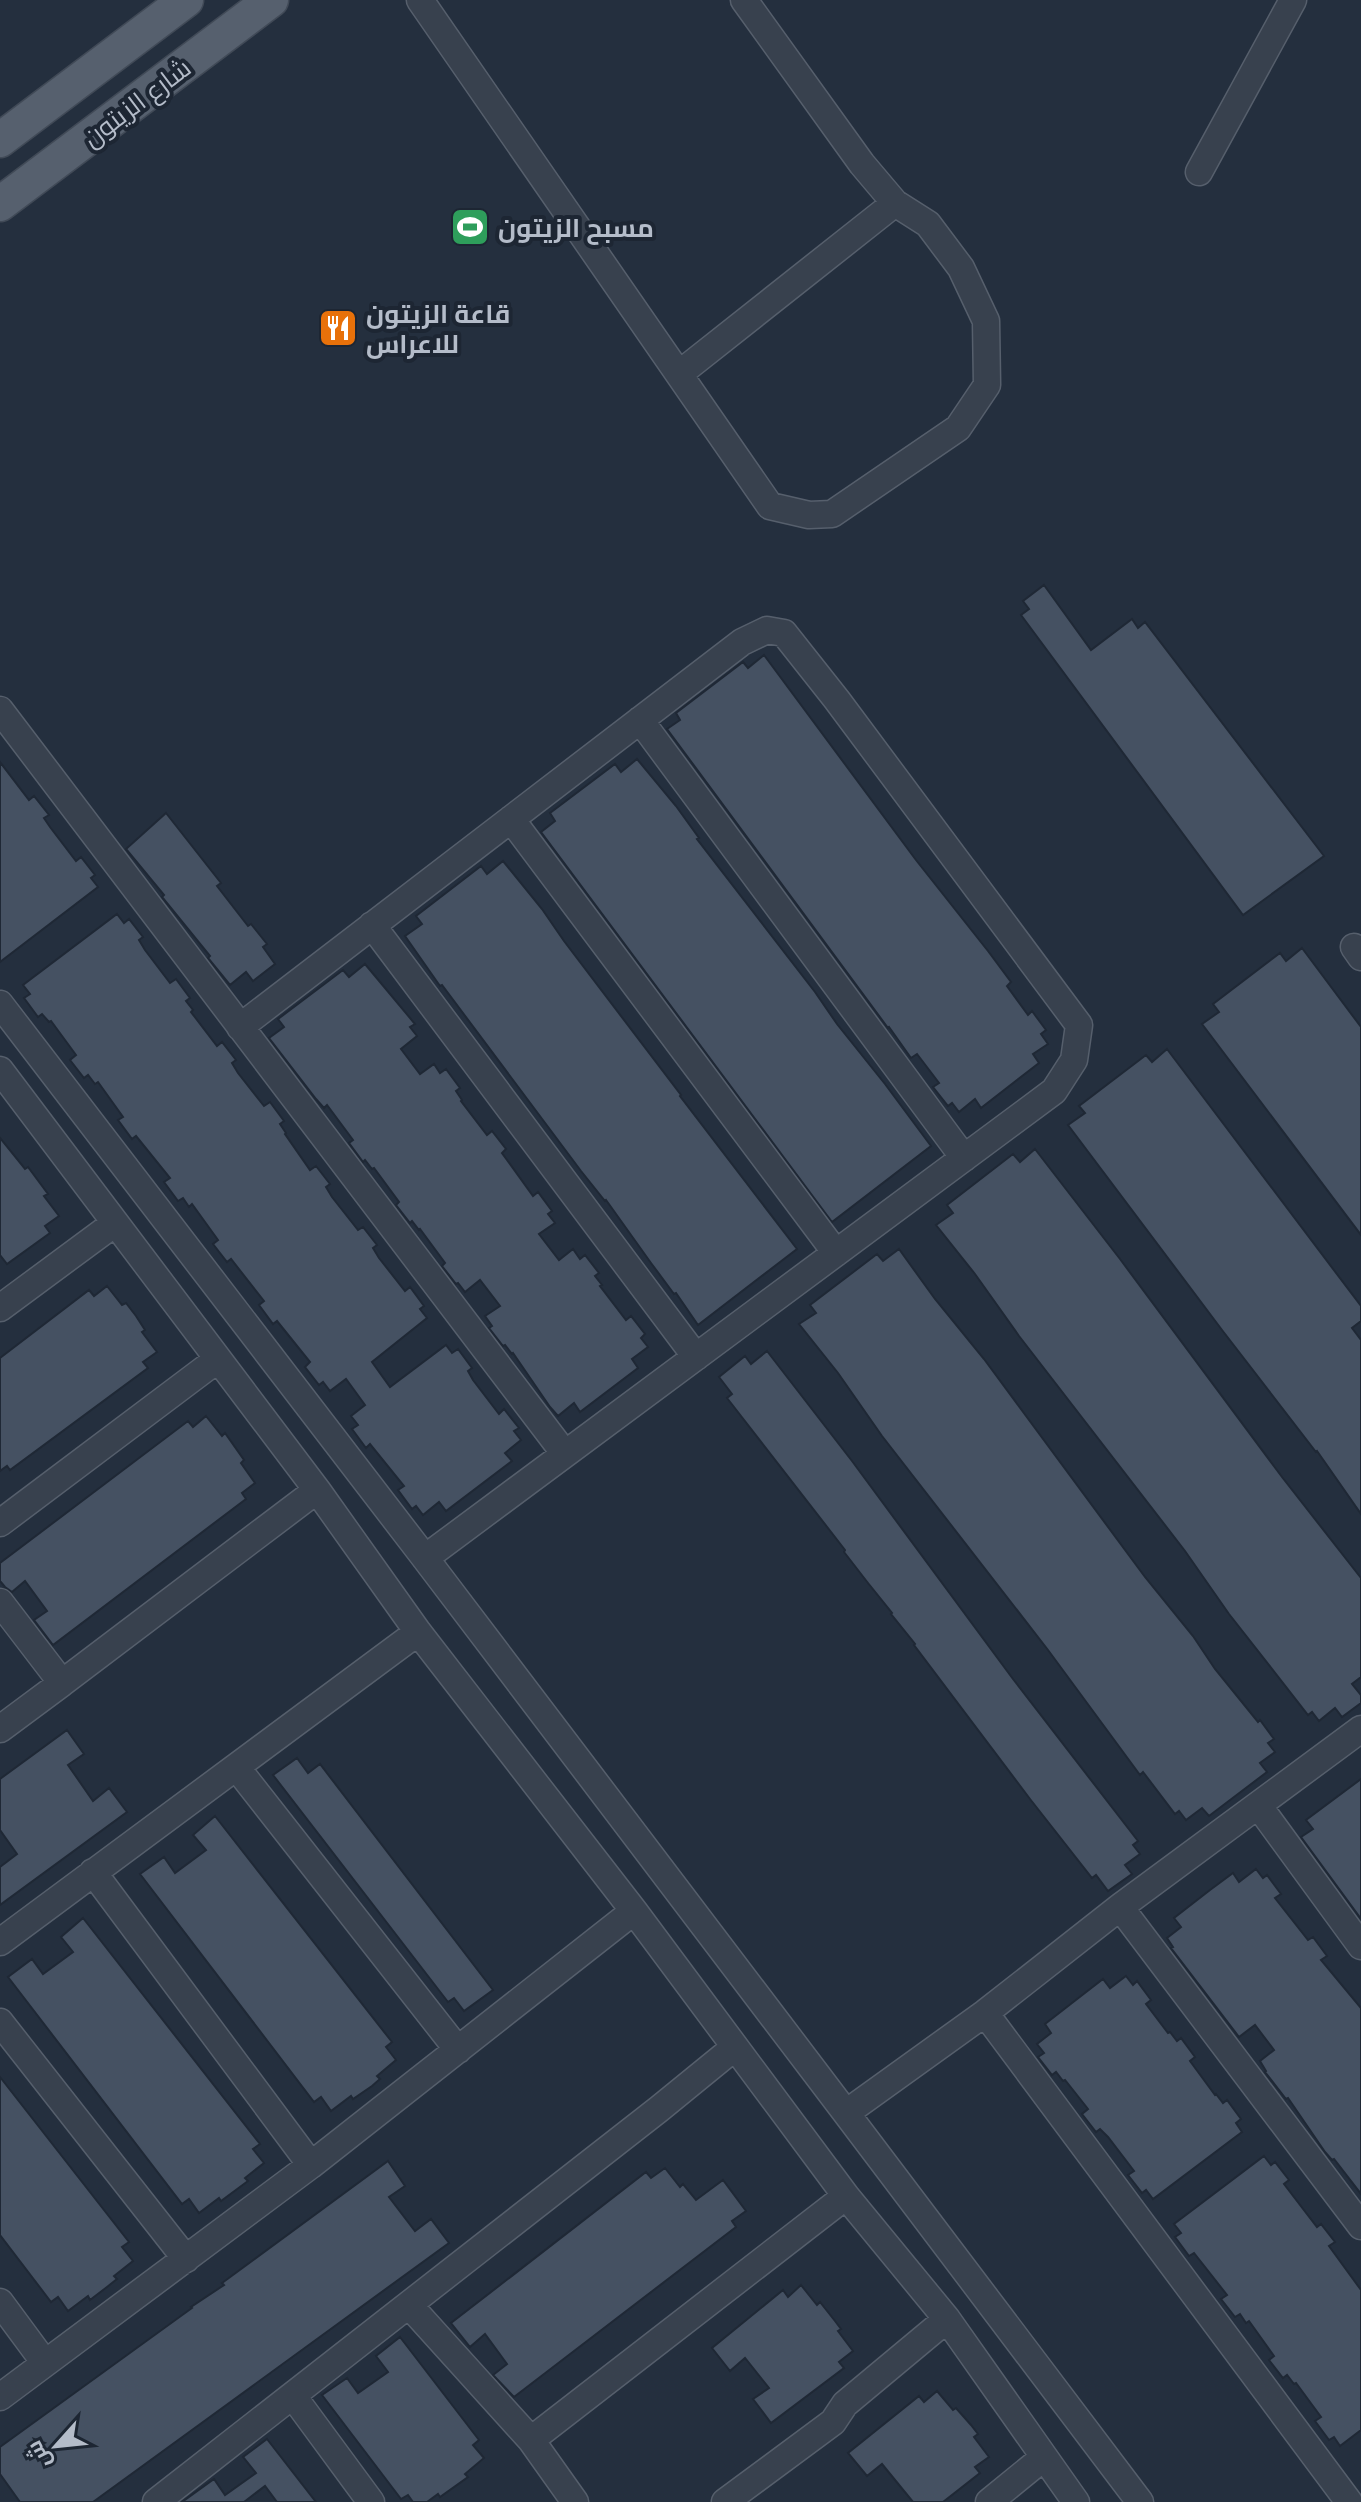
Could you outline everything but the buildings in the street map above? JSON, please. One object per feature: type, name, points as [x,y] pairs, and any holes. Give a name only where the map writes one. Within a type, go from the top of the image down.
[{"type":"main road","name":"شارع الزيتون","points":[[0,140],[186,0]]},
{"type":"main road","name":"شارع الزيتون","points":[[0,204],[271,0]]},
{"type":"street","points":[[420,0],[770,506],[809,515],[832,514],[958,428],[987,385],[986,321],[961,268],[928,224],[895,203],[862,164],[744,0]]},
{"type":"street","points":[[1199,172],[1293,0]]},
{"type":"street","points":[[679,374],[895,203]]},
{"type":"street","points":[[240,1027],[742,642],[767,630],[784,633],[837,700],[1079,1025],[1074,1060],[1054,1091],[425,1558]]},
{"type":"street","points":[[0,710],[565,1454]]},
{"type":"street","points":[[640,720],[964,1158]]},
{"type":"street","points":[[511,819],[836,1253]]},
{"type":"street","points":[[372,925],[696,1357]]},
{"type":"street","points":[[0,1004],[425,1558],[1140,2502]]},
{"type":"street","points":[[4,1083],[218,1359],[317,1490],[418,1632],[634,1911],[846,2196],[947,2319],[1076,2502]]},
{"type":"street","points":[[0,1308],[115,1223]]},
{"type":"street","points":[[0,1523],[218,1359]]},
{"type":"street","points":[[0,1729],[317,1490]]},
{"type":"street","points":[[0,1602],[62,1683]]},
{"type":"street","points":[[0,1942],[418,1632]]},
{"type":"street","points":[[846,2113],[985,2013],[1120,1907],[1361,1729]]},
{"type":"street","points":[[237,1768],[458,2050]]},
{"type":"street","points":[[1258,1805],[1361,1946]]},
{"type":"street","points":[[93,1872],[311,2165]]},
{"type":"street","points":[[1120,1907],[1361,2226]]},
{"type":"street","points":[[0,2397],[311,2165],[634,1911]]},
{"type":"street","points":[[985,2013],[1349,2502]]},
{"type":"street","points":[[0,2022],[186,2259]]},
{"type":"street","points":[[160,2501],[735,2047]]},
{"type":"street","points":[[531,2440],[846,2196]]},
{"type":"street","points":[[0,2302],[45,2363]]},
{"type":"street","points":[[409,2305],[531,2440],[575,2502]]},
{"type":"street","points":[[725,2502],[833,2422],[845,2404],[947,2319]]},
{"type":"street","points":[[293,2396],[371,2502]]},
{"type":"street","points":[[989,2502],[1043,2458]]},
{"type":"place","name":"مسبح الزيتون","points":[[470,227]]},
{"type":"place","name":"قاعة الزيتون للاعراس","points":[[338,328]]}]
